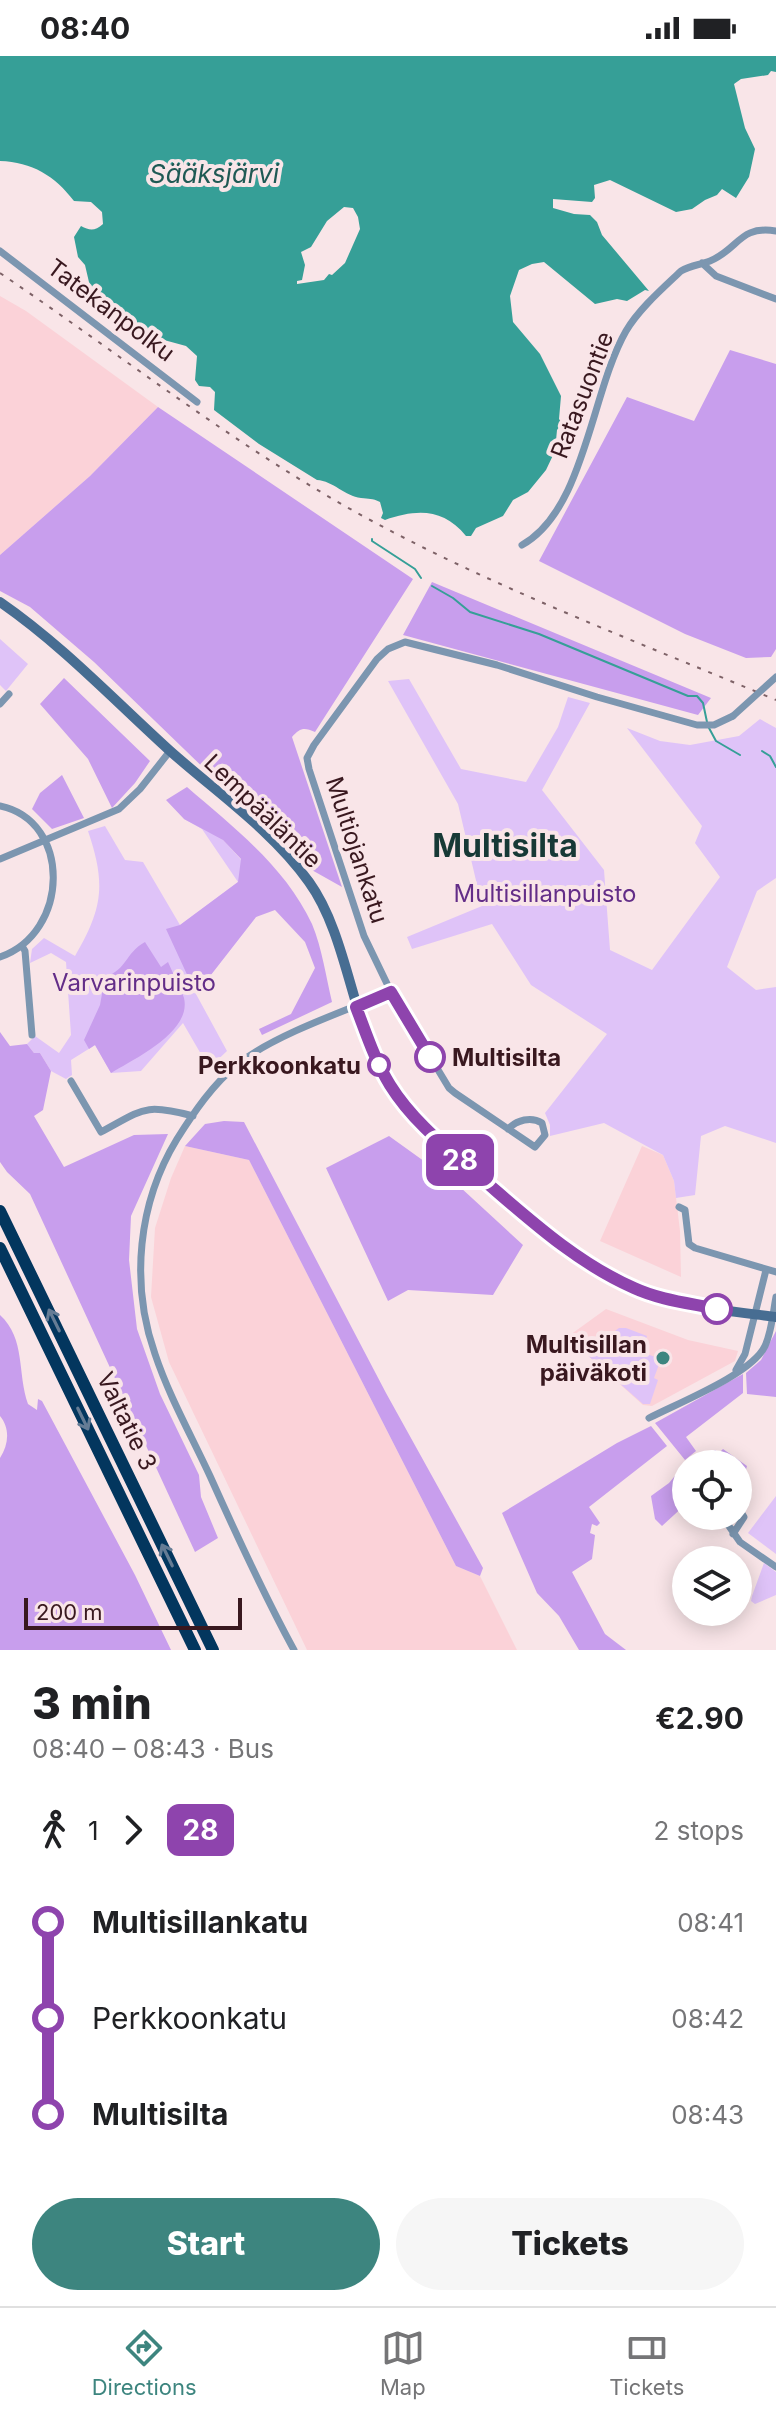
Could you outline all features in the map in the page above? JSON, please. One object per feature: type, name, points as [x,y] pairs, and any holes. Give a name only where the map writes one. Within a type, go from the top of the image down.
[{"type":"highway","name":"Valtatie 3","points":[[0,1211],[213,1650]]},
{"type":"highway","name":"Valtatie 3","points":[[0,1248],[195,1650]]},
{"type":"main road","name":"Lempääläntie","points":[[0,602],[55,646],[266,835],[310,884],[333,930],[356,1007],[385,1077],[418,1121],[448,1150],[573,1254],[619,1281],[650,1295],[774,1317]]},
{"type":"street","name":"Ratasuontie","points":[[522,545],[538,536],[559,509],[626,332],[681,271],[719,256],[755,229],[776,231]]},
{"type":"street","name":"Tatekanpolku","points":[[0,251],[197,402]]},
{"type":"street","points":[[702,263],[716,276],[776,299]]},
{"type":"street","name":"Multiojankatu","points":[[508,1129],[518,1121],[535,1119],[542,1123],[545,1131],[535,1147],[508,1129],[449,1088],[391,992],[364,936],[307,758],[314,745],[377,659],[388,649],[405,642],[485,661],[697,725],[714,725],[733,716],[776,677]]},
{"type":"street","points":[[0,704],[9,694]]},
{"type":"street","points":[[0,859],[119,809],[140,789],[170,751]]},
{"type":"street","points":[[0,806],[14,810],[30,821],[44,841],[52,864],[53,894],[42,925],[22,946],[0,957]]},
{"type":"street","points":[[22,946],[25,951],[32,1035]]},
{"type":"street","points":[[294,1650],[248,1559],[154,1353],[144,1311],[140,1266],[149,1204],[168,1154],[211,1090],[244,1059],[391,992]]},
{"type":"street","points":[[71,1081],[101,1132],[145,1109],[162,1108],[193,1116]]},
{"type":"street","points":[[679,1207],[685,1210],[689,1244],[776,1272]]},
{"type":"street","points":[[733,1375],[745,1354],[766,1270]]},
{"type":"street","points":[[649,1418],[733,1375],[759,1356],[774,1317],[776,1297]]},
{"type":"street","points":[[731,1530],[776,1567]]},
{"type":"street","points":[[733,1534],[736,1530]]},
{"type":"shaded area","points":[[0,296],[26,311],[158,407],[90,476],[0,555]]},
{"type":"shaded area","points":[[185,1146],[249,1160],[456,1566],[480,1576],[517,1650],[307,1650],[169,1362],[151,1297],[155,1228]]},
{"type":"shaded area","points":[[642,1146],[663,1155],[674,1181],[681,1277],[600,1241]]},
{"type":"shaded area","name":"Multisillan päiväkoti","points":[[606,1309],[688,1340],[738,1351],[735,1361],[652,1406],[643,1405],[575,1344],[570,1335]]},
{"type":"green space","points":[[730,350],[776,364],[776,649],[771,657],[746,658],[685,634],[539,561],[627,397],[694,421]]},
{"type":"green space","points":[[158,407],[413,579],[315,732],[302,729],[292,737],[342,887],[310,869],[296,849],[215,779],[94,662],[30,607],[0,591],[0,555],[90,476]]},
{"type":"green space","points":[[432,582],[711,698],[698,715],[403,635]]},
{"type":"green space","points":[[0,639],[28,664],[6,691],[0,685]]},
{"type":"green space","points":[[64,678],[150,761],[112,808],[88,759],[40,704]]},
{"type":"green space","name":"Multisillanpuisto","points":[[409,679],[461,769],[526,782],[558,727],[568,697],[590,703],[542,790],[604,870],[610,950],[652,970],[720,877],[695,843],[702,826],[627,728],[660,741],[690,745],[739,736],[760,719],[776,728],[776,878],[757,891],[727,967],[756,990],[776,987],[776,1143],[725,1126],[701,1136],[695,1195],[676,1198],[674,1181],[663,1155],[604,1123],[550,1136],[545,1113],[607,1034],[531,985],[492,924],[412,949],[407,937],[482,906],[458,804],[388,681]]},
{"type":"green space","points":[[62,775],[84,818],[52,829],[32,809],[40,793]]},
{"type":"green space","points":[[187,787],[257,849],[301,903],[315,933],[332,1002],[262,1035],[259,1029],[291,1014],[315,968],[305,942],[275,910],[256,917],[196,994],[166,929],[180,925],[238,882],[241,859],[223,840],[184,819],[166,800]]},
{"type":"green space","name":"Varvarinpuisto","points":[[193,807],[278,900],[256,917],[196,994],[227,1051],[209,1068],[183,1023],[141,1071],[111,1073],[95,1045],[71,1060],[72,1075],[66,1079],[51,1071],[40,1053],[34,1053],[27,1044],[35,1036],[59,1053],[71,1035],[66,962],[51,953],[30,963],[32,949],[44,938],[75,956],[84,939],[99,895],[98,866],[88,831],[105,826],[125,860],[143,862],[180,925],[238,882],[202,829],[184,819]]},
{"type":"green space","points":[[145,942],[161,967],[168,962],[184,998],[184,1010],[179,1022],[159,1043],[111,1073],[95,1045],[89,1049],[84,1040],[100,1005],[105,977],[118,970]]},
{"type":"green space","points":[[0,1032],[10,1046],[27,1044],[34,1053],[40,1053],[51,1071],[43,1110],[34,1116],[64,1167],[134,1135],[168,1134],[131,1216],[129,1260],[137,1329],[160,1394],[199,1475],[201,1497],[218,1538],[195,1552],[30,1194],[0,1162]]},
{"type":"green space","points":[[244,1122],[386,1393],[483,1568],[480,1576],[456,1566],[249,1160],[185,1146],[205,1124]]},
{"type":"green space","points":[[389,1136],[460,1187],[523,1245],[493,1295],[408,1290],[388,1301],[326,1168]]},
{"type":"green space","points":[[0,1315],[14,1335],[28,1404],[37,1410],[38,1399],[42,1401],[135,1575],[171,1650],[0,1650],[0,1458],[7,1436],[0,1416]]},
{"type":"green space","points":[[619,1328],[647,1336],[641,1352],[661,1359],[650,1404],[643,1404],[585,1353]]},
{"type":"green space","points":[[776,1331],[776,1397],[747,1394],[746,1373],[761,1360]]},
{"type":"green space","points":[[743,1374],[743,1393],[686,1437],[695,1450],[677,1450],[655,1423]]},
{"type":"green space","points":[[651,1426],[667,1446],[589,1507],[600,1523],[597,1526],[592,1524],[590,1533],[595,1535],[592,1559],[572,1572],[605,1634],[626,1650],[579,1650],[559,1616],[537,1593],[502,1513],[617,1443]]},
{"type":"green space","points":[[672,1479],[672,1517],[662,1526],[655,1519],[651,1496]]},
{"type":"green space","points":[[776,1496],[776,1554],[748,1533]]},
{"type":"green space","points":[[764,1563],[776,1572],[776,1595],[755,1604],[752,1596]]},
{"type":"water","name":"Sääksjärvi","points":[[0,56],[776,56],[776,72],[741,79],[734,84],[745,128],[755,149],[749,177],[736,198],[722,189],[692,209],[676,212],[610,180],[594,185],[595,198],[592,202],[553,199],[553,208],[590,215],[597,222],[602,235],[649,291],[645,290],[627,301],[617,299],[595,304],[544,262],[519,270],[510,296],[513,322],[540,354],[561,396],[559,419],[562,423],[557,430],[555,451],[546,470],[528,492],[513,500],[503,516],[476,528],[471,536],[466,536],[448,520],[429,513],[385,520],[381,518],[380,502],[355,497],[317,480],[259,444],[214,410],[215,392],[210,387],[199,386],[195,380],[197,356],[186,346],[164,340],[150,329],[133,330],[117,325],[95,308],[85,265],[78,257],[74,237],[81,226],[92,230],[103,224],[102,212],[91,202],[74,201],[59,184],[42,172],[22,164],[0,161]],"holes":[[[344,207],[353,208],[360,229],[345,263],[324,280],[297,284],[302,280],[305,265],[301,252],[311,247],[327,221]]]},
{"type":"waterway","points":[[372,539],[415,569],[421,578]]},
{"type":"waterway","points":[[432,586],[470,612],[539,634],[688,696],[697,696],[703,703],[707,722]]},
{"type":"waterway","points":[[709,728],[716,741],[740,755]]},
{"type":"waterway","points":[[762,751],[770,756],[776,767]]},
{"type":"railway","points":[[0,273],[229,433],[372,521],[521,593],[776,700]]},
{"type":"bus line","name":"28","points":[[430,1057],[391,992],[356,1007],[374,1056],[404,1105],[448,1150],[503,1197],[573,1254],[619,1281],[650,1295],[717,1309]]},
{"type":"place","name":"Multisilta","points":[[430,1057]]},
{"type":"place","name":"Perkkoonkatu","points":[[379,1065]]},
{"type":"place","name":"Multisillan päiväkoti","points":[[663,1358]]},
{"type":"district","name":"Multisilta","points":[[505,845]]}]
